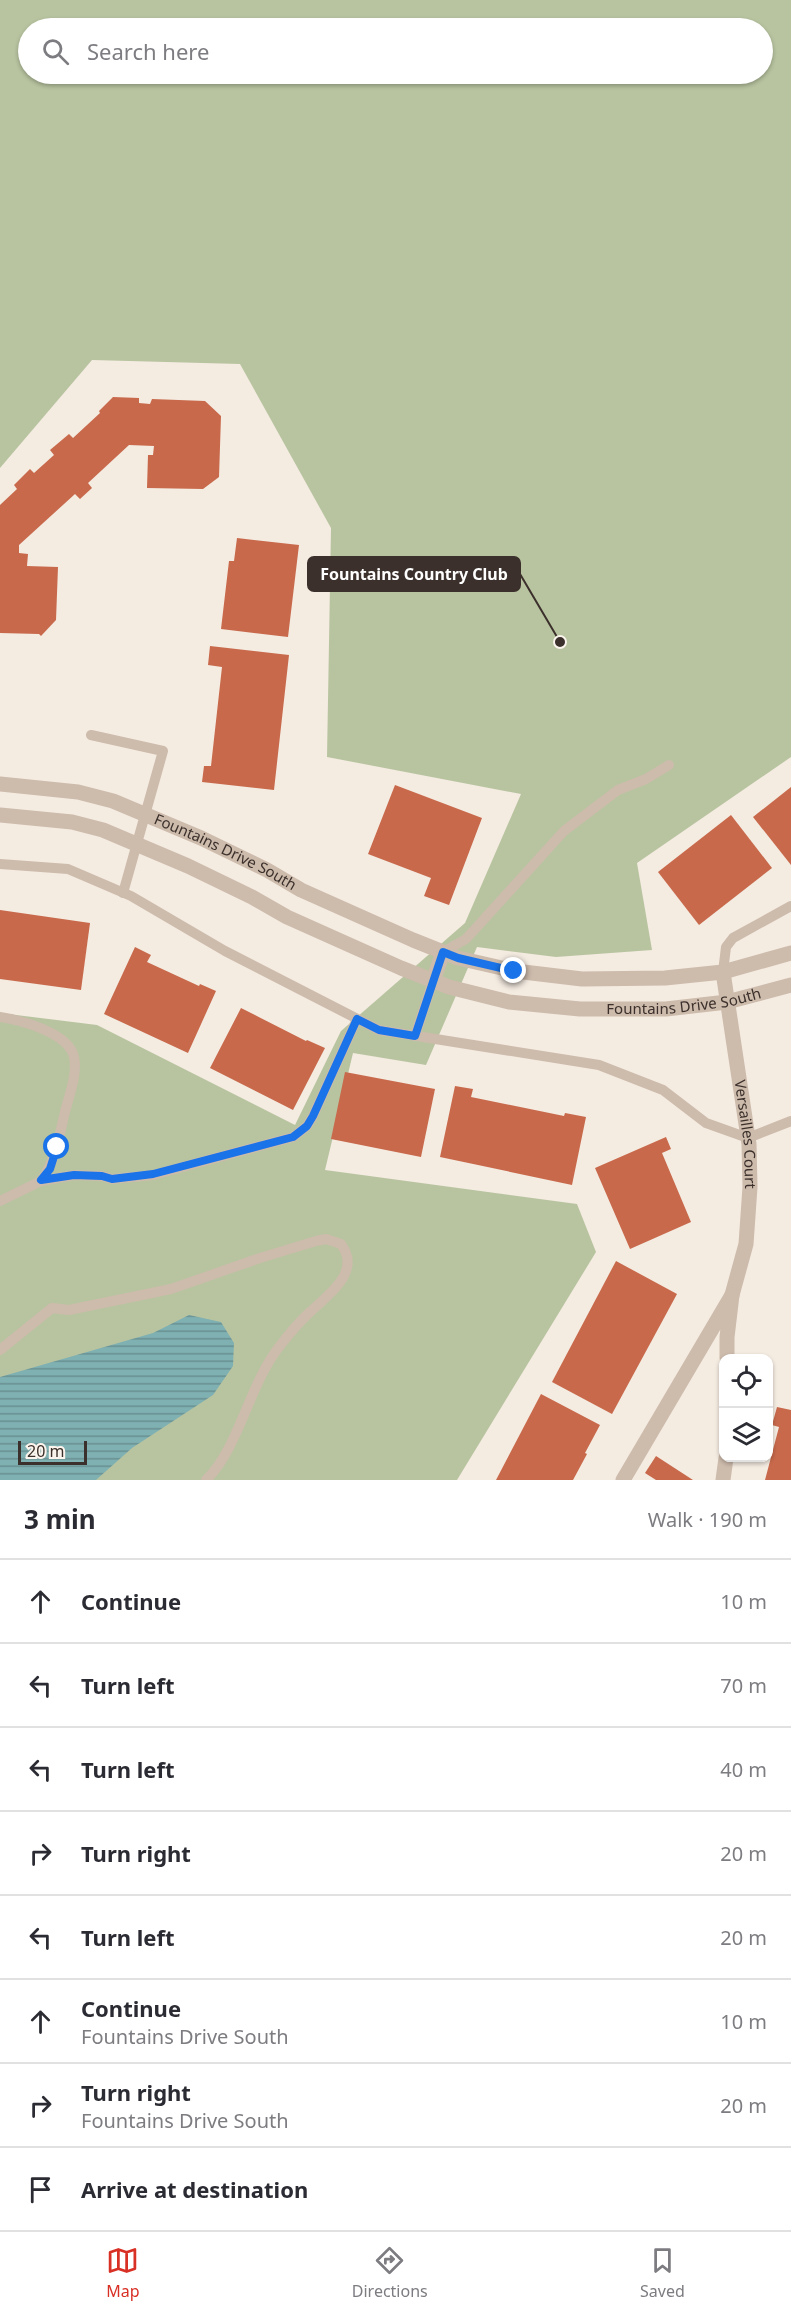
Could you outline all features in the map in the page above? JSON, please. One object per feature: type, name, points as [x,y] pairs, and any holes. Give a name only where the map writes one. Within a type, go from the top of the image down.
[{"type":"street","name":"Fountains Drive South","points":[[0,784],[78,792],[113,801],[242,857],[301,890],[443,952],[458,958],[514,971],[582,979],[664,978],[723,972],[791,953]]},
{"type":"street","name":"Fountains Drive South","points":[[0,815],[72,822],[103,830],[229,885],[287,918],[433,981],[509,1002],[580,1009],[666,1009],[727,1002],[791,985]]},
{"type":"street","points":[[433,981],[443,952]]},
{"type":"street","name":"Versailles Court","points":[[723,972],[748,1138],[750,1187],[746,1244],[732,1295],[727,1354]]},
{"type":"street","name":"Versailles Court","points":[[623,1480],[732,1295]]},
{"type":"street","points":[[723,1480],[725,1462]]},
{"type":"lane","points":[[91,735],[163,751],[123,893]]},
{"type":"lane","points":[[443,952],[466,939],[564,831],[618,790],[646,779],[669,765]]},
{"type":"lane","points":[[0,864],[68,869],[123,893],[225,951],[379,1030],[599,1065],[663,1090],[706,1124],[748,1138],[791,1121]]},
{"type":"lane","points":[[723,972],[726,947],[733,938],[791,906]]},
{"type":"lane","points":[[415,1036],[433,981]]},
{"type":"lane","points":[[0,1017],[48,1031],[67,1044],[74,1056],[74,1076],[57,1147],[50,1169],[41,1180]]},
{"type":"lane","points":[[0,1201],[41,1180],[74,1175],[102,1176],[112,1179],[153,1174],[293,1137],[307,1126],[313,1116],[357,1019]]},
{"type":"lane","points":[[0,1350],[52,1308],[69,1310],[171,1289],[260,1258],[326,1239],[341,1244],[347,1256],[343,1278],[278,1348],[260,1377],[216,1471],[206,1480]]},
{"type":"green space","points":[[0,0],[791,0],[791,757],[637,863],[652,950],[556,957],[477,947],[426,1065],[353,1053],[325,1170],[577,1204],[596,1252],[457,1480],[0,1480],[0,1013],[97,1025],[295,1125],[341,1031],[465,923],[521,794],[327,757],[331,528],[240,364],[92,360],[0,468]]},
{"type":"water","points":[[189,1315],[221,1322],[234,1343],[233,1366],[213,1395],[132,1448],[96,1480],[0,1480],[0,1377],[153,1333]]},
{"type":"building","points":[[113,397],[139,398],[139,403],[150,404],[152,399],[205,401],[221,416],[219,477],[203,489],[147,488],[148,455],[153,455],[154,446],[129,445],[88,483],[92,488],[80,499],[75,494],[19,545],[19,553],[28,554],[27,566],[58,567],[56,620],[41,636],[39,634],[0,633],[0,505],[17,489],[14,485],[30,469],[34,473],[54,455],[50,450],[69,434],[73,438],[100,413],[99,411]]},
{"type":"building","points":[[237,538],[299,545],[288,637],[221,629],[229,561],[234,561]]},
{"type":"building","points":[[210,646],[289,655],[274,790],[202,782],[204,766],[211,766],[222,667],[208,665]]},
{"type":"building","points":[[395,785],[482,818],[449,905],[424,896],[431,878],[368,854]]},
{"type":"building","points":[[791,787],[791,865],[753,817]]},
{"type":"building","points":[[731,815],[772,868],[699,925],[658,872]]},
{"type":"building","points":[[0,910],[90,923],[81,990],[0,979]]},
{"type":"building","points":[[135,947],[151,955],[147,962],[199,986],[200,984],[216,991],[188,1053],[104,1014]]},
{"type":"building","points":[[241,1008],[306,1041],[325,1048],[293,1110],[210,1068]]},
{"type":"building","points":[[345,1072],[435,1089],[421,1157],[331,1139]]},
{"type":"building","points":[[455,1086],[473,1089],[471,1097],[564,1116],[565,1113],[586,1117],[572,1185],[440,1157]]},
{"type":"building","points":[[666,1137],[671,1149],[662,1153],[691,1222],[630,1249],[595,1168]]},
{"type":"building","points":[[616,1261],[677,1294],[612,1414],[552,1382]]},
{"type":"building","points":[[541,1394],[600,1425],[585,1453],[587,1454],[573,1480],[496,1480]]},
{"type":"building","points":[[777,1407],[791,1410],[791,1480],[765,1480],[770,1462],[773,1462],[773,1450],[779,1427],[773,1425]]},
{"type":"building","points":[[656,1456],[693,1480],[656,1480],[645,1473]]},
{"type":"place","name":"Fountains Country Club","points":[[560,642]]},
{"type":"route","points":[[57,1147],[50,1169],[41,1180],[74,1175],[102,1176],[112,1179],[153,1174],[293,1137],[307,1126],[313,1116],[357,1019],[379,1030],[415,1036],[443,952],[458,958],[514,971]]}]
